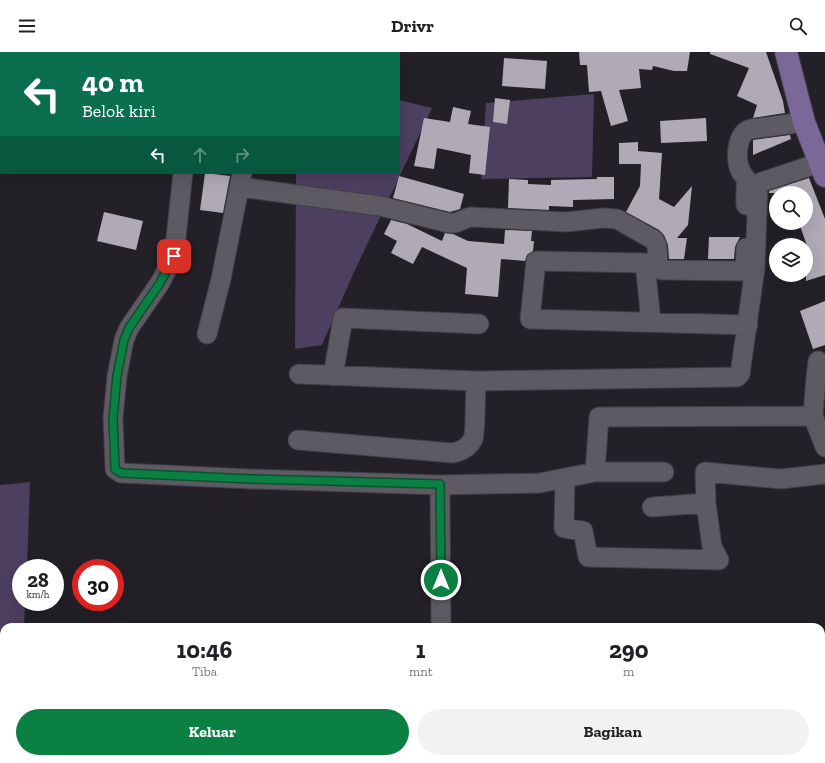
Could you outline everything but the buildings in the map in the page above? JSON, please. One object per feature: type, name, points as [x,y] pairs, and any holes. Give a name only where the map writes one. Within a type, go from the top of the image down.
[{"type":"main road","points":[[786,54],[804,122],[822,170]]},
{"type":"street","points":[[207,334],[221,278],[241,180],[380,206],[449,223],[455,223],[470,217],[567,222],[603,218],[617,219],[654,240],[657,246],[658,268],[662,270],[738,271],[745,269],[746,265],[746,181],[740,172],[738,154],[742,134],[746,130],[751,129],[804,122]]},
{"type":"street","points":[[299,374],[476,381],[737,378],[740,374],[755,268],[758,185],[759,183],[822,170]]},
{"type":"street","points":[[183,174],[174,256],[160,283],[129,328],[124,340],[117,376],[113,418],[115,469],[121,473],[251,479],[440,484],[540,483],[595,472],[664,472]]},
{"type":"street","points":[[652,322],[645,262],[536,261],[530,319],[748,325]]},
{"type":"street","points":[[333,376],[343,318],[479,324]]},
{"type":"street","points":[[818,361],[813,416],[825,447]]},
{"type":"street","points":[[298,440],[453,453],[461,452],[474,438],[476,381]]},
{"type":"street","points":[[595,472],[599,417],[813,416]]},
{"type":"street","points":[[565,478],[564,528],[583,531],[588,557],[719,560],[712,548],[706,503],[705,472],[781,479],[825,474]]},
{"type":"street","points":[[440,484],[441,623]]},
{"type":"street","points":[[652,507],[706,503]]},
{"type":"shaded area","points":[[594,94],[592,177],[481,179],[486,103]]},
{"type":"shaded area","points":[[400,100],[432,108],[354,272],[322,345],[295,349],[296,174],[400,174]]},
{"type":"shaded area","points":[[30,482],[27,559],[12,559],[12,611],[25,611],[24,623],[0,623],[0,485]]},
{"type":"route","points":[[174,256],[160,283],[129,328],[124,340],[117,376],[113,418],[115,469],[117,472],[251,479],[440,484],[441,580]]}]
